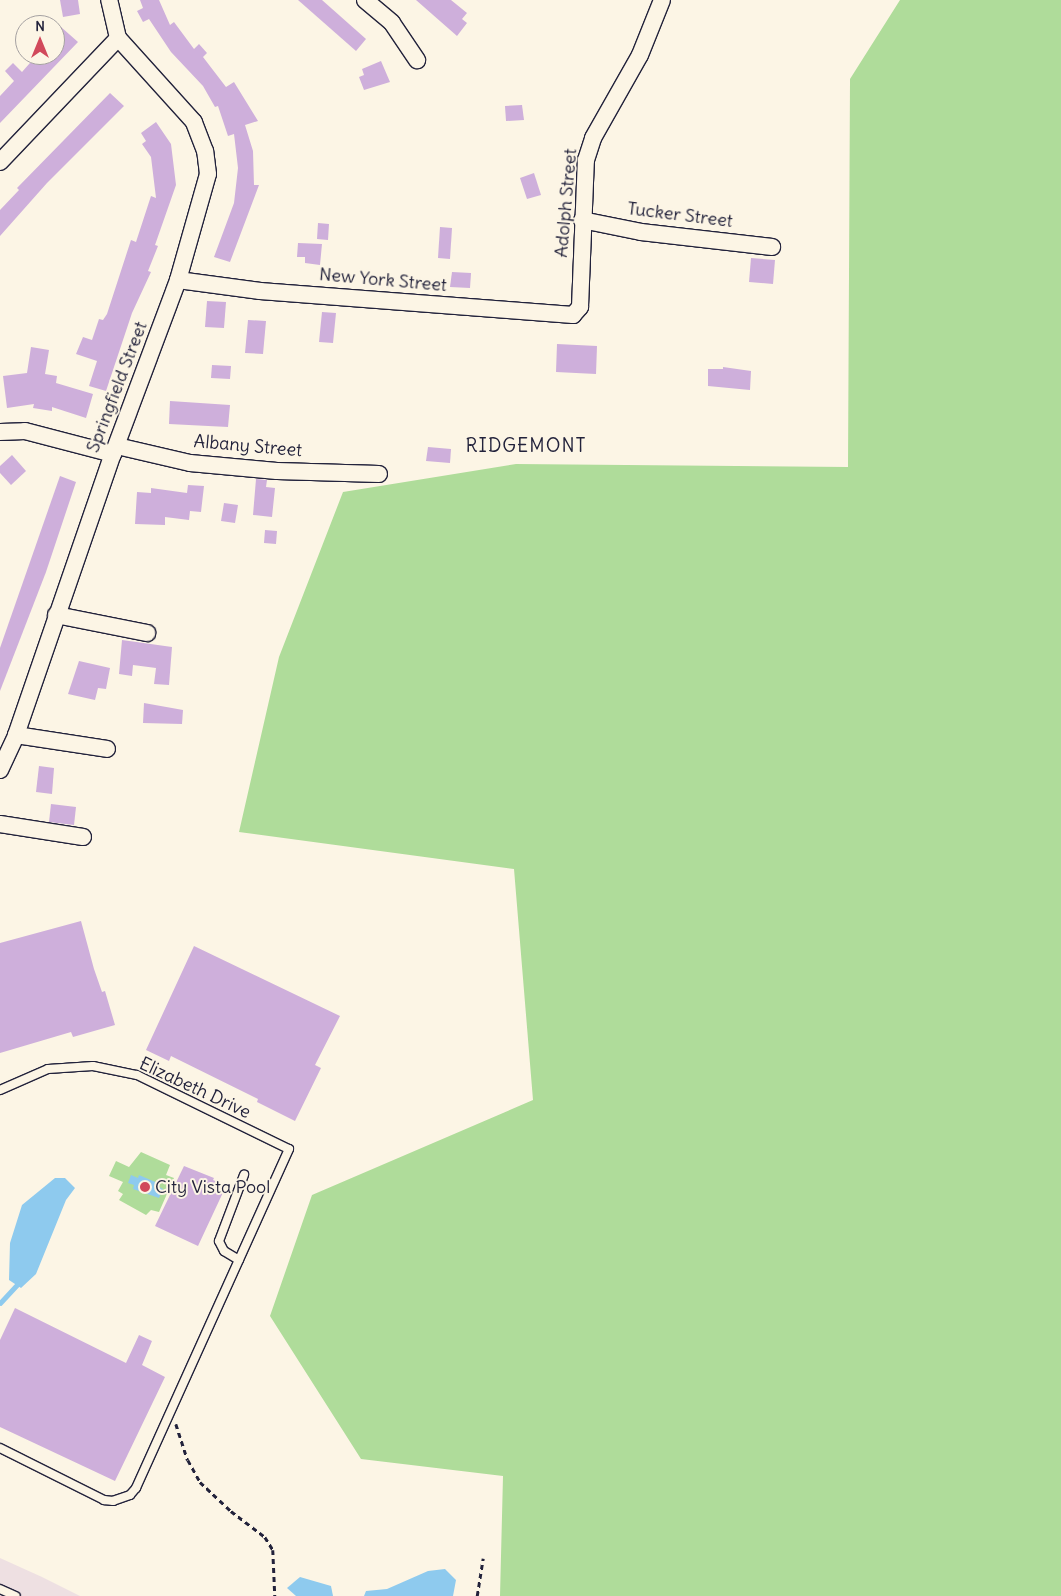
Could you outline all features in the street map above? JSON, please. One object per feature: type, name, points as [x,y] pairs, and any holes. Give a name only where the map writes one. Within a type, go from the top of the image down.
[{"type":"street","points":[[0,162],[118,38],[109,0]]},
{"type":"street","points":[[365,0],[392,23],[417,60]]},
{"type":"street","name":"Adolph Street","points":[[580,307],[582,220],[586,160],[592,138],[640,55],[662,0]]},
{"type":"street","name":"Springfield Street","points":[[0,770],[16,735],[56,615],[178,280],[208,174],[205,151],[194,122],[118,38]]},
{"type":"street","name":"Tucker Street","points":[[582,220],[641,232],[772,247]]},
{"type":"street","name":"New York Street","points":[[178,280],[260,291],[567,316],[573,315],[580,307]]},
{"type":"street","name":"Albany Street","points":[[0,432],[25,430],[115,450],[190,463],[277,471],[379,474]]},
{"type":"street","points":[[56,615],[147,633]]},
{"type":"street","points":[[16,735],[107,749]]},
{"type":"street","points":[[0,824],[82,837]]},
{"type":"lane","name":"Elizabeth Drive","points":[[0,1090],[48,1070],[93,1066],[137,1076],[289,1149],[239,1260]]},
{"type":"lane","points":[[0,1448],[104,1500],[113,1501],[130,1495],[136,1488],[239,1260],[224,1251],[219,1240],[244,1175]]},
{"type":"lane","points":[[0,1589],[16,1596]]},
{"type":"path","points":[[168,1416],[182,1434],[188,1460],[200,1482],[231,1512],[265,1537],[273,1550],[275,1596]]},
{"type":"path","points":[[477,1596],[483,1558]]},
{"type":"shaded area","points":[[0,1558],[42,1577],[80,1596],[0,1596]]},
{"type":"green space","points":[[900,0],[1061,0],[1061,1596],[500,1596],[503,1476],[361,1459],[270,1316],[312,1195],[533,1100],[514,869],[239,832],[279,657],[343,492],[516,464],[848,467],[850,79]]},
{"type":"green space","name":"City Vista Pool","points":[[141,1152],[170,1165],[166,1175],[174,1178],[159,1212],[151,1210],[146,1215],[119,1200],[123,1194],[118,1191],[123,1182],[109,1176],[116,1161],[129,1167]]},
{"type":"water","points":[[131,1175],[138,1178],[139,1175],[160,1184],[159,1187],[163,1189],[159,1198],[133,1189],[134,1185],[128,1183]]},
{"type":"water","points":[[55,1178],[65,1178],[75,1188],[66,1200],[36,1274],[21,1288],[9,1280],[10,1243],[22,1205]]},
{"type":"water","points":[[445,1569],[456,1580],[453,1596],[364,1596],[366,1591],[387,1589],[428,1571]]},
{"type":"water","points":[[300,1577],[331,1586],[333,1596],[296,1596],[287,1588]]},
{"type":"building","points":[[60,0],[78,0],[80,14],[65,17],[63,15]]},
{"type":"building","points":[[140,0],[159,0],[170,25],[174,22],[194,49],[199,44],[207,53],[203,57],[226,87],[234,82],[258,121],[245,125],[253,151],[254,185],[259,185],[230,262],[214,257],[234,203],[238,168],[234,134],[228,136],[218,106],[215,107],[203,86],[171,52],[149,19],[143,22],[137,11],[143,8]]},
{"type":"building","points":[[298,0],[322,0],[366,39],[356,51]]},
{"type":"building","points":[[416,0],[451,0],[467,13],[462,19],[467,23],[457,36]]},
{"type":"building","points":[[65,31],[78,42],[65,56]]},
{"type":"building","points":[[381,61],[390,82],[364,90],[359,77],[364,75],[362,69]]},
{"type":"building","points":[[13,63],[22,72],[28,65],[56,65],[0,123],[0,96],[14,81],[5,71]]},
{"type":"building","points":[[110,93],[124,106],[47,183],[0,236],[0,210],[19,190],[17,188]]},
{"type":"building","points":[[522,105],[524,120],[506,121],[505,106]]},
{"type":"building","points":[[156,122],[171,144],[176,185],[155,245],[158,246],[148,271],[151,272],[132,313],[106,391],[89,386],[97,361],[76,354],[83,337],[92,340],[99,319],[103,320],[107,314],[131,240],[136,242],[151,196],[156,198],[151,157],[142,144],[146,141],[141,133]]},
{"type":"building","points":[[534,173],[541,195],[527,199],[520,178]]},
{"type":"building","points":[[318,223],[329,224],[328,240],[317,239]]},
{"type":"building","points":[[440,227],[452,228],[450,259],[438,258]]},
{"type":"building","points":[[298,243],[322,244],[320,265],[305,263],[305,257],[297,257]]},
{"type":"building","points":[[751,258],[775,260],[773,284],[749,282]]},
{"type":"building","points":[[452,272],[471,273],[470,288],[450,287]]},
{"type":"building","points":[[207,301],[226,302],[224,328],[205,327]]},
{"type":"building","points":[[322,312],[336,313],[333,343],[319,342]]},
{"type":"building","points":[[248,320],[266,321],[263,354],[245,353]]},
{"type":"building","points":[[557,344],[597,346],[596,374],[556,372]]},
{"type":"building","points":[[31,347],[49,350],[45,374],[57,376],[56,383],[93,394],[86,418],[52,407],[52,411],[33,408],[34,404],[7,408],[3,376],[27,373]]},
{"type":"building","points":[[212,365],[231,366],[230,379],[211,378]]},
{"type":"building","points":[[723,367],[751,371],[750,390],[708,386],[708,369],[723,369]]},
{"type":"building","points":[[170,401],[230,405],[228,427],[169,424]]},
{"type":"building","points":[[428,447],[451,449],[450,463],[426,461]]},
{"type":"building","points":[[12,455],[26,471],[11,485],[0,473],[0,466]]},
{"type":"building","points":[[60,476],[76,482],[46,572],[0,691],[0,648]]},
{"type":"building","points":[[256,479],[267,480],[266,487],[275,488],[272,517],[253,515]]},
{"type":"building","points":[[188,485],[204,486],[201,512],[190,511],[189,520],[165,517],[165,525],[135,524],[137,492],[151,493],[151,488],[187,493]]},
{"type":"building","points":[[224,503],[238,505],[235,523],[221,521]]},
{"type":"building","points":[[265,530],[277,531],[276,544],[264,543]]},
{"type":"building","points":[[122,640],[172,647],[169,685],[154,684],[156,668],[133,665],[132,676],[119,674]]},
{"type":"building","points":[[79,661],[110,668],[106,689],[98,688],[95,700],[68,694]]},
{"type":"building","points":[[144,703],[183,710],[182,724],[143,723]]},
{"type":"building","points":[[39,766],[54,768],[52,794],[36,792]]},
{"type":"building","points":[[51,804],[76,807],[74,825],[49,822]]},
{"type":"building","points":[[81,921],[94,969],[102,992],[105,991],[115,1025],[73,1037],[71,1032],[0,1053],[0,943]]},
{"type":"building","points":[[194,946],[340,1016],[315,1065],[321,1068],[295,1121],[257,1102],[258,1099],[171,1056],[169,1061],[146,1050]]},
{"type":"building","points":[[184,1166],[214,1178],[213,1180],[226,1186],[198,1246],[155,1226]]},
{"type":"building","points":[[15,1308],[126,1363],[139,1335],[152,1341],[142,1365],[165,1377],[115,1481],[0,1427],[0,1340]]},
{"type":"waterway","points":[[0,1303],[17,1285]]},
{"type":"place","name":"City Vista Pool","points":[[145,1187]]},
{"type":"district","name":"RIDGEMONT","points":[[526,446]]}]
